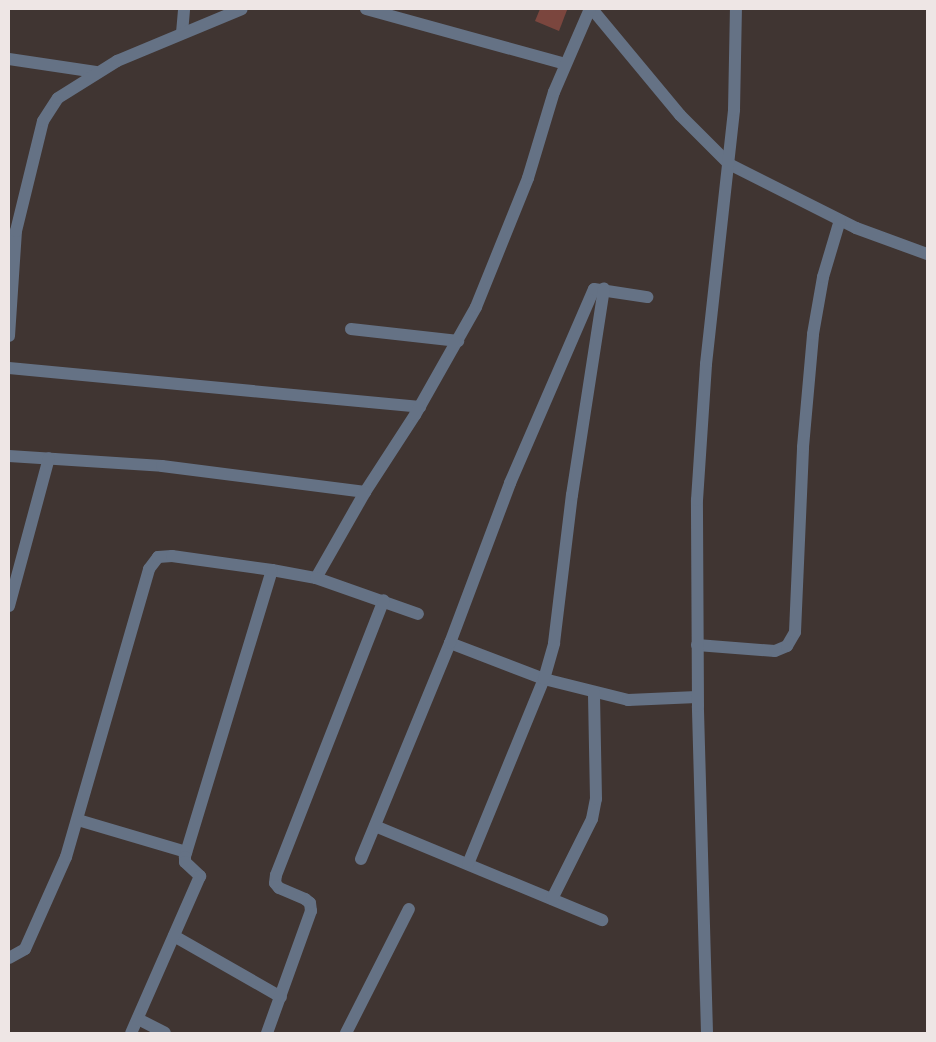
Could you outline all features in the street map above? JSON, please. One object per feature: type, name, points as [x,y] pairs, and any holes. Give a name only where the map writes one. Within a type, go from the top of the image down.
[{"type":"street","points":[[182,33],[184,9]]},
{"type":"street","points":[[9,336],[16,231],[43,120],[58,98],[96,72],[182,33],[242,9]]},
{"type":"street","points":[[366,9],[390,12],[566,64]]},
{"type":"street","points":[[316,578],[364,492],[420,407],[476,307],[528,178],[566,64],[591,9],[680,115],[729,164],[840,220],[927,254]]},
{"type":"street","points":[[708,1033],[698,697],[697,500],[706,364],[729,164],[737,59],[736,9]]},
{"type":"street","points":[[9,59],[96,72]]},
{"type":"street","points":[[698,645],[775,652],[787,646],[795,632],[803,447],[813,334],[823,277],[840,220]]},
{"type":"street","points":[[361,859],[450,643],[510,483],[594,289],[604,288],[647,297]]},
{"type":"street","points":[[468,864],[544,679],[554,643],[572,495],[604,288]]},
{"type":"street","points":[[351,329],[458,341]]},
{"type":"street","points":[[9,368],[420,407]]},
{"type":"street","points":[[9,456],[162,466],[364,492]]},
{"type":"street","points":[[9,606],[49,458]]},
{"type":"street","points":[[9,958],[25,949],[66,857],[149,569],[158,557],[172,556],[316,578],[384,600],[418,614]]},
{"type":"street","points":[[131,1033],[200,876],[185,862],[186,852],[272,570]]},
{"type":"street","points":[[267,1033],[311,911],[310,903],[305,899],[279,888],[275,882],[276,875],[384,600]]},
{"type":"street","points":[[450,643],[544,679],[628,700],[698,697]]},
{"type":"street","points":[[552,899],[592,819],[596,798],[594,692]]},
{"type":"street","points":[[78,820],[186,852]]},
{"type":"street","points":[[375,826],[602,920]]},
{"type":"street","points":[[346,1033],[409,909]]},
{"type":"street","points":[[174,936],[281,997]]},
{"type":"street","points":[[138,1019],[165,1033]]},
{"type":"building","points":[[540,9],[567,10],[559,31],[535,21]]}]
